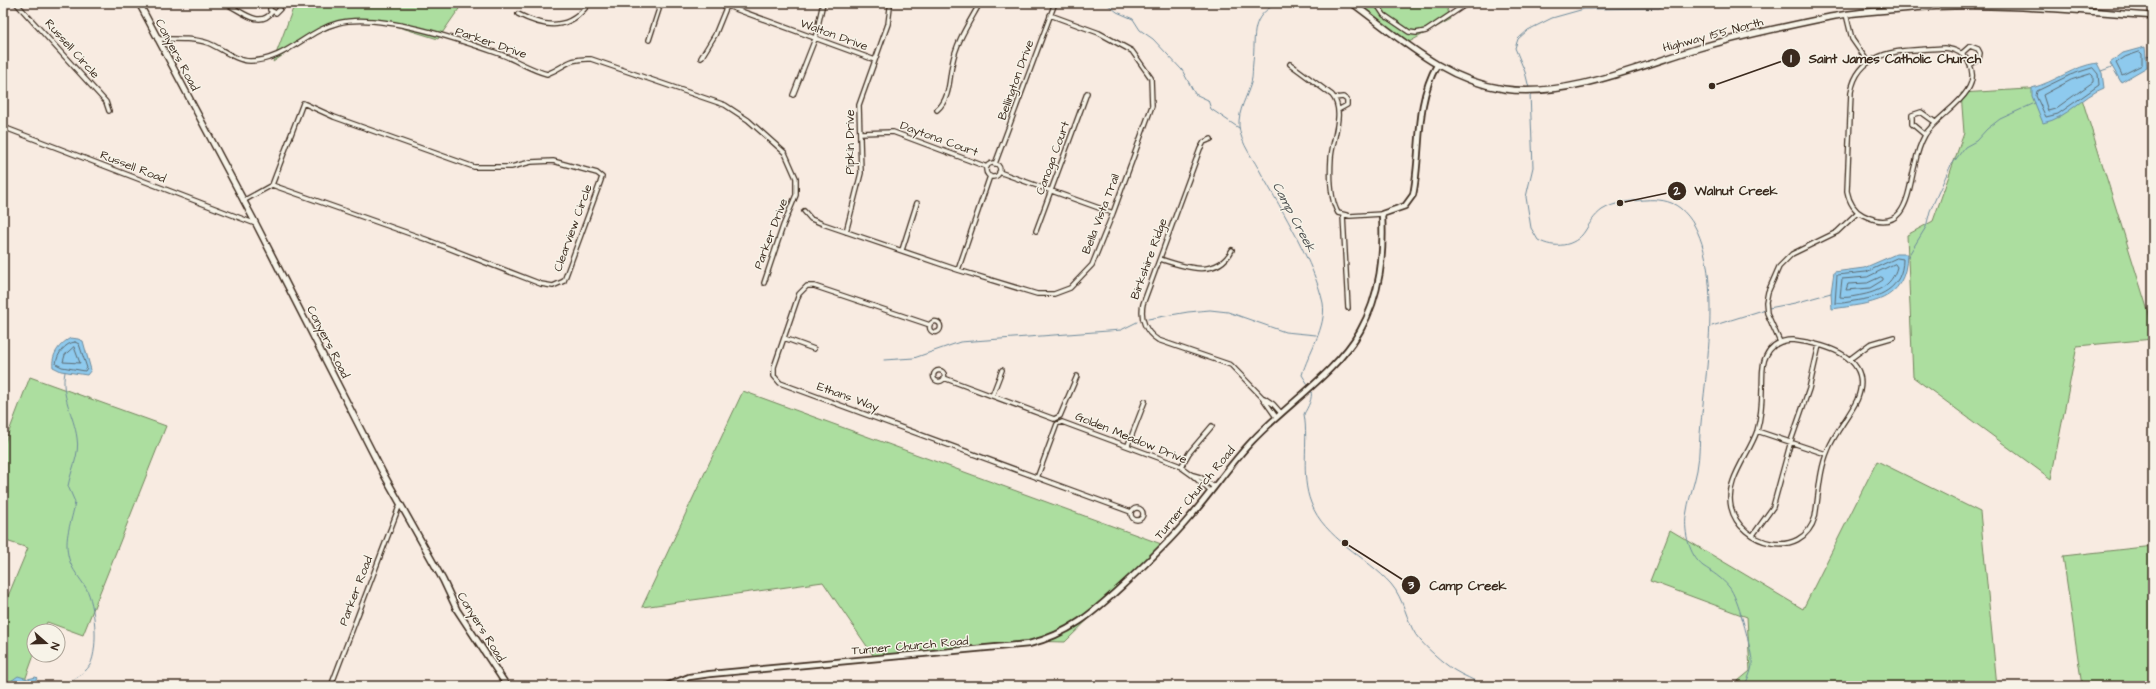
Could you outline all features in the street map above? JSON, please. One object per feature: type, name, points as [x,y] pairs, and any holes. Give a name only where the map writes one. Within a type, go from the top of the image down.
[{"type":"main road","name":"Conyers Road","points":[[138,3],[256,224],[400,504],[443,580],[456,610],[507,686]]},
{"type":"main road","name":"Highway 155 North","points":[[1352,3],[1437,65],[1478,83],[1520,90],[1551,90],[1594,80],[1711,45],[1846,14],[1938,5],[1992,4],[2153,16]]},
{"type":"street","name":"Russell Circle","points":[[16,3],[106,102],[109,111]]},
{"type":"street","points":[[223,3],[231,4],[243,13],[256,19],[269,16],[272,12],[277,12],[280,9],[278,5],[274,3],[270,6],[272,12]]},
{"type":"street","points":[[518,14],[535,22],[549,26],[574,18],[583,12],[590,3]]},
{"type":"street","points":[[649,40],[661,3]]},
{"type":"street","name":"Walton Drive","points":[[719,3],[727,4],[875,60]]},
{"type":"street","points":[[793,95],[815,38],[822,16],[823,3]]},
{"type":"street","points":[[938,110],[944,105],[953,58],[958,44],[980,3]]},
{"type":"street","name":"Bellington Drive","points":[[995,164],[1055,3]]},
{"type":"street","points":[[1376,3],[1384,15],[1409,32],[1416,33],[1426,31],[1466,4]]},
{"type":"street","points":[[701,58],[715,35],[727,4]]},
{"type":"street","name":"Pipkin Drive","points":[[846,232],[862,173],[860,105],[888,24],[890,8]]},
{"type":"street","points":[[1846,14],[1852,39],[1868,62]]},
{"type":"street","name":"Bella Vista Trail","points":[[804,211],[811,219],[846,232],[958,270],[1037,294],[1054,294],[1070,288],[1092,265],[1113,213],[1152,106],[1151,78],[1132,51],[1099,33],[1050,15]]},
{"type":"street","name":"Parker Drive","points":[[157,39],[189,40],[207,43],[241,60],[255,61],[287,51],[318,31],[337,23],[354,20],[383,23],[420,30],[499,54],[547,74],[565,63],[577,58],[591,59],[725,105],[748,120],[785,153],[796,178],[796,195],[783,226],[764,283]]},
{"type":"street","points":[[1961,54],[1970,46],[1978,49],[1979,59],[1970,65]]},
{"type":"street","points":[[1944,48],[1961,54],[1970,65],[1972,81],[1968,91],[1935,122],[1925,135],[1917,155],[1909,195],[1903,209],[1895,216],[1883,220],[1872,219],[1858,212],[1851,204],[1847,190],[1850,106],[1855,78],[1868,62],[1880,55],[1893,52],[1944,48]]},
{"type":"street","points":[[1290,64],[1335,98],[1338,110],[1331,159],[1331,173],[1334,203],[1338,213],[1343,215],[1382,214],[1405,206],[1413,195],[1423,106],[1428,86],[1437,65]]},
{"type":"street","name":"Canoga Court","points":[[1036,231],[1052,192],[1088,93]]},
{"type":"street","points":[[1335,98],[1343,97],[1347,100],[1346,105],[1338,110]]},
{"type":"street","name":"Clearview Circle","points":[[303,103],[334,117],[474,167],[511,167],[553,161],[597,173],[602,177],[566,279],[559,285],[553,286],[542,284],[425,239],[272,185],[303,103]]},
{"type":"street","points":[[1925,135],[1912,124],[1912,115],[1921,112],[1935,122]]},
{"type":"street","name":"Russell Road","points":[[3,127],[256,224]]},
{"type":"street","name":"Daytona Court","points":[[860,133],[893,132],[987,167]]},
{"type":"street","name":"Birkshire Ridge","points":[[1211,139],[1204,142],[1200,149],[1142,308],[1143,322],[1148,332],[1160,340],[1231,365],[1262,397],[1276,417]]},
{"type":"street","points":[[990,176],[986,172],[987,167],[990,164],[995,164],[999,167],[999,172]]},
{"type":"street","points":[[999,172],[1113,213]]},
{"type":"street","points":[[990,176],[995,176],[999,172]]},
{"type":"street","points":[[958,270],[990,176]]},
{"type":"street","points":[[243,201],[272,185]]},
{"type":"street","points":[[902,250],[917,203]]},
{"type":"street","points":[[1780,342],[1769,318],[1766,305],[1768,292],[1779,267],[1792,254],[1837,232],[1858,212]]},
{"type":"street","name":"Turner Church Road","points":[[666,686],[689,677],[710,674],[1002,647],[1042,641],[1073,627],[1116,591],[1164,546],[1244,450],[1352,343],[1367,315],[1380,273],[1383,256],[1382,214]]},
{"type":"street","points":[[1343,215],[1348,308]]},
{"type":"street","points":[[1160,259],[1188,268],[1211,267],[1225,260],[1232,250]]},
{"type":"street","name":"Ethans Way","points":[[930,325],[809,285],[800,292],[773,369],[774,376],[779,382],[1131,512]]},
{"type":"street","points":[[1850,359],[1870,344],[1894,337]]},
{"type":"street","points":[[784,338],[814,348]]},
{"type":"street","points":[[1795,340],[1838,350],[1850,359],[1858,375],[1859,394],[1826,454],[1820,476],[1815,517],[1806,533],[1792,543],[1780,545],[1767,543],[1753,535],[1736,520],[1732,511],[1730,497],[1733,481],[1756,431],[1762,408],[1764,359],[1770,349],[1780,342],[1795,340]]},
{"type":"street","points":[[1753,535],[1773,507],[1791,441],[1809,389],[1819,345]]},
{"type":"street","points":[[992,396],[1002,370]]},
{"type":"street","points":[[1057,424],[1062,422],[1060,416],[1076,376]]},
{"type":"street","points":[[944,378],[1054,418],[1060,416]]},
{"type":"street","name":"Birkshire Ridge","points":[[1262,397],[1273,404],[1281,413]]},
{"type":"street","points":[[1128,445],[1145,401]]},
{"type":"street","points":[[1038,478],[1057,424],[1054,418]]},
{"type":"street","name":"Golden Meadow Drive","points":[[1062,422],[1128,445],[1181,467],[1192,474],[1210,491]]},
{"type":"street","points":[[1181,467],[1189,453],[1212,426]]},
{"type":"street","points":[[1756,431],[1791,441],[1826,454]]},
{"type":"street","name":"Golden Meadow Drive","points":[[1192,474],[1200,477],[1214,487]]},
{"type":"street","name":"Parker Road","points":[[331,686],[400,504]]},
{"type":"green space","points":[[295,3],[463,3],[438,39],[389,24],[348,21],[311,36],[273,62]]},
{"type":"green space","points":[[1357,3],[1445,3],[1451,19],[1409,42],[1392,33]]},
{"type":"green space","points":[[2078,86],[2153,327],[2153,339],[2077,346],[2051,479],[1913,377],[1907,235],[1933,221],[1964,133],[1961,93]]},
{"type":"green space","points":[[30,377],[166,426],[83,635],[66,629],[66,623],[26,623],[26,663],[31,663],[23,686],[3,686],[3,600],[6,601],[28,548],[3,540],[3,447]]},
{"type":"green space","points":[[743,391],[1164,545],[1065,642],[1023,641],[875,658],[823,582],[642,607]]},
{"type":"green space","points":[[1877,461],[1980,512],[1997,686],[1732,686],[1750,671],[1747,617],[1650,581],[1670,530],[1803,609]]},
{"type":"green space","points":[[2153,546],[2153,686],[2082,686],[2063,556]]},
{"type":"water","points":[[2145,47],[2147,67],[2121,82],[2110,63],[2123,53]]},
{"type":"water","points":[[2097,63],[2102,73],[2104,88],[2089,96],[2060,117],[2043,123],[2032,96],[2032,88],[2049,82],[2080,67]]},
{"type":"water","points":[[1896,254],[1907,254],[1905,270],[1900,282],[1893,291],[1884,298],[1873,302],[1832,309],[1831,293],[1834,272],[1864,268]]},
{"type":"water","points":[[71,338],[83,341],[91,370],[87,375],[61,371],[53,367],[53,358],[57,350],[63,343]]},
{"type":"water","points":[[18,676],[28,679],[37,678],[33,686],[4,686]]},
{"type":"waterway","points":[[1106,3],[1117,12],[1133,19],[1140,30],[1153,39],[1182,70],[1195,94],[1208,100],[1211,109],[1239,128]]},
{"type":"waterway","name":"Camp Creek","points":[[1278,3],[1269,8],[1258,20],[1255,35],[1252,80],[1241,109],[1239,126],[1245,146],[1288,221],[1313,272],[1319,288],[1323,303],[1322,321],[1320,331],[1302,375],[1309,386]]},
{"type":"waterway","points":[[1529,88],[1525,72],[1515,48],[1518,39],[1528,30],[1552,18],[1584,9],[1659,8],[1670,3]]},
{"type":"waterway","points":[[2146,57],[2153,56]]},
{"type":"waterway","points":[[2101,71],[2112,67]]},
{"type":"waterway","points":[[1530,93],[1533,167],[1526,197],[1531,228],[1538,240],[1551,245],[1564,245],[1581,236],[1594,217],[1607,207],[1628,201],[1659,200],[1672,203],[1680,208],[1695,226],[1704,250],[1709,279],[1709,342],[1698,464],[1687,510],[1686,529],[1688,543],[1694,556],[1703,566],[1717,575],[1729,587],[1740,611],[1752,660],[1749,677],[1744,686]]},
{"type":"waterway","points":[[1907,258],[1926,227],[1930,211],[1950,167],[1965,147],[1976,141],[1987,129],[2000,119],[2035,103]]},
{"type":"waterway","points":[[1769,308],[1795,303],[1831,293]]},
{"type":"waterway","points":[[1712,326],[1766,309]]},
{"type":"waterway","points":[[1148,319],[1210,310],[1228,312],[1285,332],[1316,335]]},
{"type":"waterway","points":[[884,360],[914,358],[960,342],[1121,330],[1137,322]]},
{"type":"waterway","points":[[61,686],[81,675],[90,665],[93,657],[95,637],[92,604],[86,588],[72,567],[67,551],[67,537],[75,502],[68,486],[78,444],[64,389],[65,372]]},
{"type":"waterway","name":"Camp Creek","points":[[1311,391],[1311,400],[1304,414],[1306,436],[1305,470],[1308,492],[1311,503],[1317,515],[1336,537],[1391,584],[1399,596],[1416,635],[1424,644],[1457,672],[1483,686]]},
{"type":"place","name":"Saint James Catholic Church","points":[[1712,86]]},
{"type":"place","name":"Walnut Creek","points":[[1620,203]]},
{"type":"place","name":"Camp Creek","points":[[1345,543]]}]
